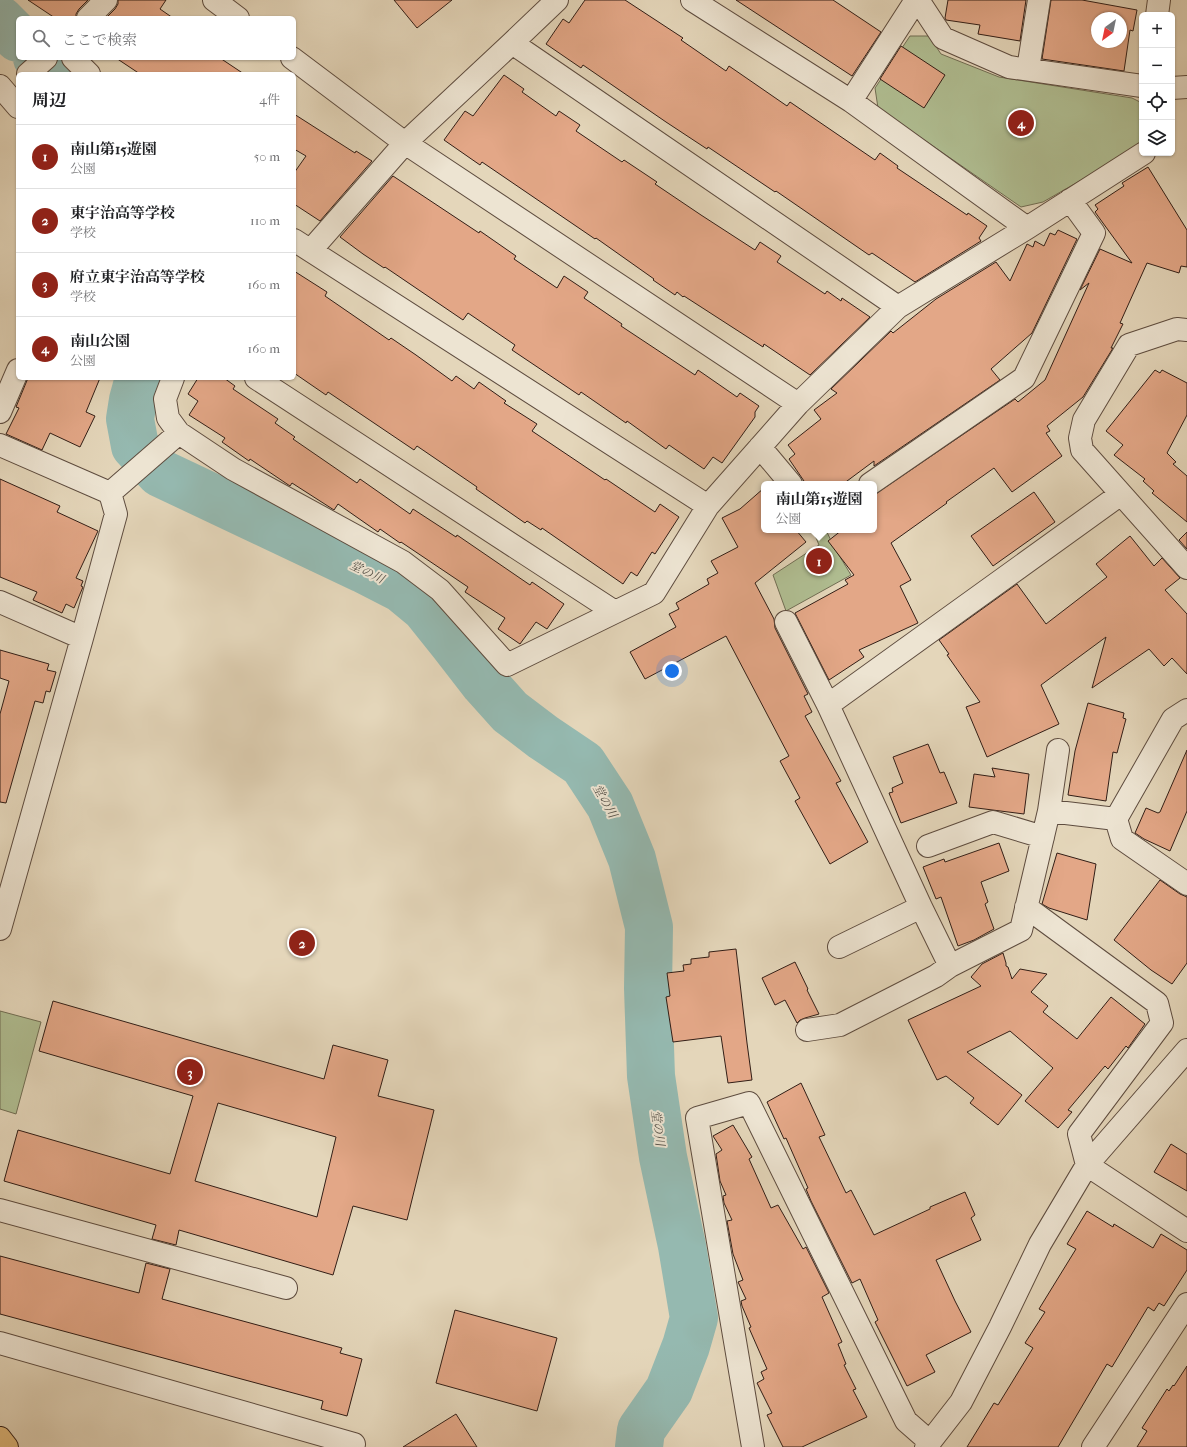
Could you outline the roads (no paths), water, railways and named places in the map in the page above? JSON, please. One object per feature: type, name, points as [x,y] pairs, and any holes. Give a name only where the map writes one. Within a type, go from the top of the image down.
[{"type":"main road","points":[[0,1438],[8,1447]]},
{"type":"street","points":[[90,16],[106,0]]},
{"type":"street","points":[[214,0],[235,16]]},
{"type":"street","points":[[557,0],[405,143],[302,245],[708,506]]},
{"type":"street","points":[[692,0],[851,101],[1027,228]]},
{"type":"street","points":[[851,101],[917,0],[944,38],[1009,67],[1139,86]]},
{"type":"street","points":[[1028,69],[1039,0]]},
{"type":"street","points":[[1157,12],[1159,0]]},
{"type":"street","points":[[512,43],[898,307]]},
{"type":"street","points":[[31,72],[44,60]]},
{"type":"street","points":[[75,60],[87,72]]},
{"type":"street","points":[[295,60],[405,143],[798,404]]},
{"type":"street","points":[[1175,88],[1187,87]]},
{"type":"street","points":[[172,380],[165,399],[168,418],[175,436],[403,562],[440,590],[506,665],[654,593],[708,506],[798,404],[898,307],[1027,228],[1139,156]]},
{"type":"street","points":[[874,481],[1024,378],[1094,233],[1070,200]]},
{"type":"street","points":[[1187,330],[1177,329],[1129,345],[1084,420],[1080,438],[1082,450],[1187,568]]},
{"type":"street","points":[[0,412],[16,375]]},
{"type":"street","points":[[259,380],[615,612]]},
{"type":"street","points":[[0,929],[116,514],[117,487],[175,436]]},
{"type":"street","points":[[0,445],[117,487]]},
{"type":"street","points":[[760,447],[788,481]]},
{"type":"street","points":[[828,705],[1121,494]]},
{"type":"street","points":[[0,602],[82,638]]},
{"type":"street","points":[[786,622],[828,705],[950,966]]},
{"type":"street","points":[[1187,710],[1173,718],[1116,819],[1122,839],[1187,884]]},
{"type":"street","points":[[807,1030],[840,1025],[936,976],[950,966],[1021,930],[1049,811],[1058,750]]},
{"type":"street","points":[[1049,811],[1116,819]]},
{"type":"street","points":[[928,846],[993,822],[1043,838]]},
{"type":"street","points":[[839,947],[921,906]]},
{"type":"street","points":[[1026,907],[1157,1003],[1162,1023],[1079,1134],[1087,1165],[1187,1231]]},
{"type":"street","points":[[753,1447],[697,1118],[749,1103],[906,1421],[928,1444],[961,1402],[1000,1327],[1040,1244],[1087,1165],[1187,1050]]},
{"type":"street","points":[[0,1210],[286,1288]]},
{"type":"street","points":[[1093,1447],[1187,1304]]},
{"type":"street","points":[[0,1343],[354,1444]]},
{"type":"waterway","name":"堂の川","points":[[0,20],[16,36]]},
{"type":"waterway","name":"堂の川","points":[[39,60],[51,72]]},
{"type":"waterway","name":"堂の川","points":[[138,380],[130,419],[135,446],[160,473],[402,589],[425,608],[484,683],[510,712],[543,737],[583,764],[610,805],[632,859],[649,927],[648,988],[651,1076],[663,1157],[682,1246],[694,1318],[686,1346],[669,1390],[641,1430],[639,1447]]},
{"type":"place","name":"南山公園","points":[[1021,123]]},
{"type":"place","name":"南山第15遊園","points":[[819,561]]},
{"type":"place","name":"東宇治高等学校","points":[[302,943]]},
{"type":"place","name":"府立東宇治高等学校","points":[[190,1072]]}]
